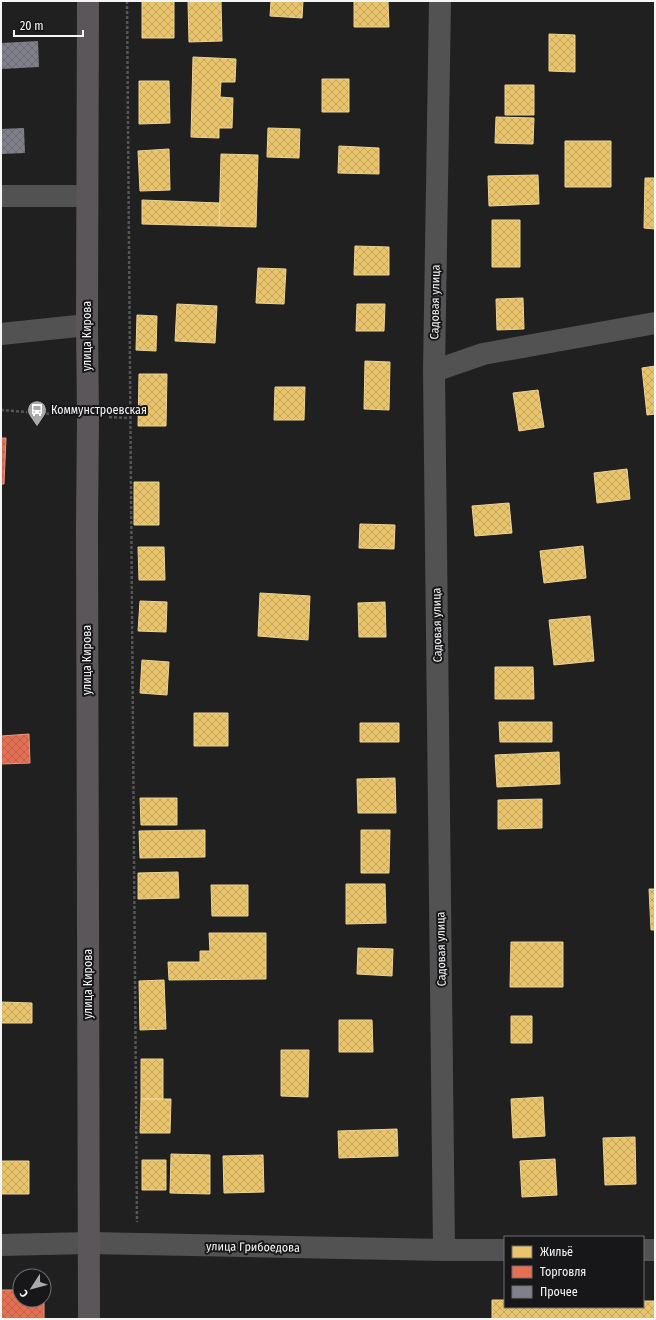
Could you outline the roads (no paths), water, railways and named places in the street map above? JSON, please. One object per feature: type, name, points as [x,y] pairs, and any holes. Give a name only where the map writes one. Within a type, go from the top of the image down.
[{"type":"main road","name":"улица Кирова","points":[[88,1],[86,325],[88,417],[89,1319]]},
{"type":"street","name":"Садовая улица","points":[[440,1],[434,371],[444,1250]]},
{"type":"street","points":[[1,196],[87,196]]},
{"type":"street","points":[[434,371],[483,354],[655,323]]},
{"type":"street","points":[[1,334],[86,325]]},
{"type":"street","name":"улица Грибоедова","points":[[1,1245],[137,1244],[504,1250]]},
{"type":"street","points":[[644,1250],[655,1250]]},
{"type":"place","name":"Коммунстроевская","points":[[37,427]]}]
